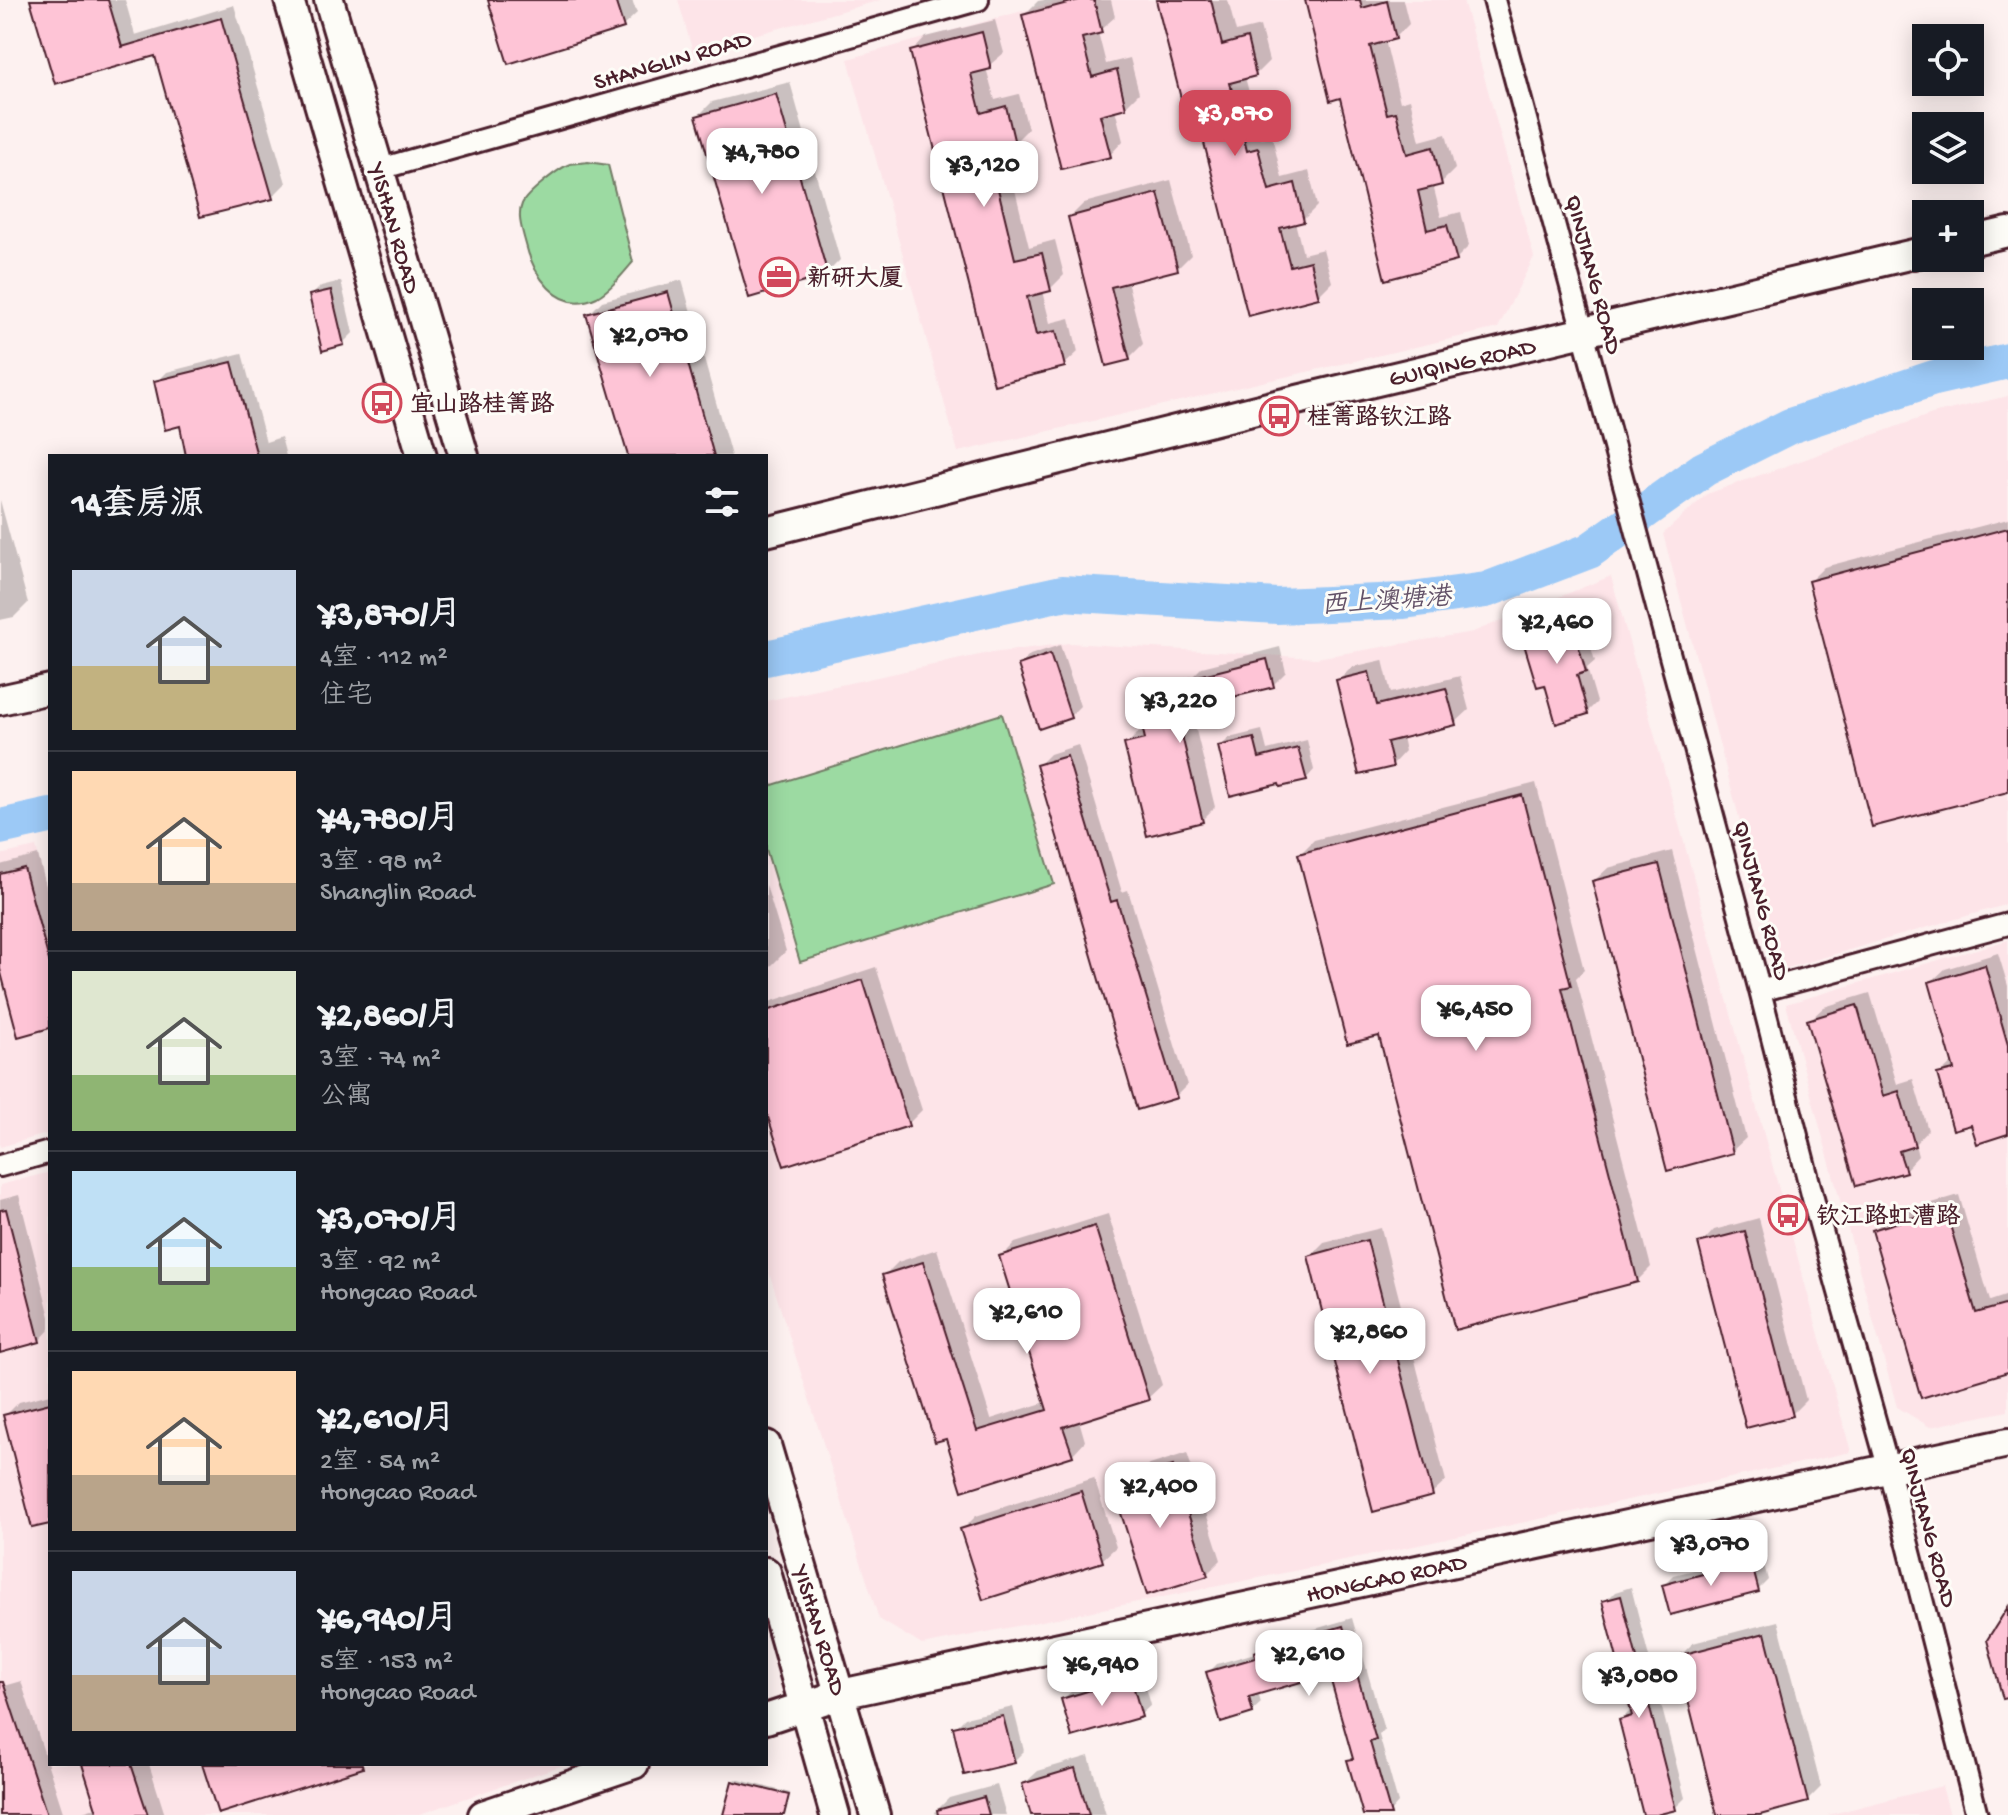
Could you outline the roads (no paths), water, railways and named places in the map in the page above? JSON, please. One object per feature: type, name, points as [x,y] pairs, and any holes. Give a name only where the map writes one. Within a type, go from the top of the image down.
[{"type":"main road","name":"YISHAN ROAD","points":[[289,0],[421,454]]},
{"type":"main road","name":"YISHAN ROAD","points":[[329,0],[463,454]]},
{"type":"main road","points":[[1984,238],[2008,232]]},
{"type":"main road","name":"GUIQING ROAD","points":[[768,532],[1276,405],[1912,254]]},
{"type":"main road","points":[[0,700],[48,689]]},
{"type":"main road","name":"HONGCAO ROAD","points":[[768,1718],[841,1694],[2008,1443]]},
{"type":"main road","name":"YISHAN ROAD","points":[[768,1452],[875,1815]]},
{"type":"main road","name":"YISHAN ROAD","points":[[768,1579],[835,1815]]},
{"type":"main road","points":[[483,1815],[628,1766]]},
{"type":"street","name":"SHANGLIN ROAD","points":[[380,169],[978,0]]},
{"type":"street","name":"QINJIANG ROAD","points":[[1494,0],[1816,1210],[1889,1470],[1977,1815]]},
{"type":"street","points":[[1760,991],[2008,924]]},
{"type":"street","points":[[0,1166],[48,1153]]},
{"type":"waterway","name":"西上澳塘港","points":[[768,658],[1062,593],[1277,606],[1404,601],[1486,590],[1589,551],[1704,469],[1790,426],[1934,378],[2008,361]]},
{"type":"waterway","name":"西上澳塘港","points":[[0,827],[48,816]]},
{"type":"place","name":"新研大厦","points":[[779,277]]},
{"type":"place","name":"宜山路桂箐路","points":[[382,403]]},
{"type":"place","name":"桂箐路钦江路","points":[[1279,416]]},
{"type":"place","name":"钦江路虹漕路","points":[[1788,1215]]}]
